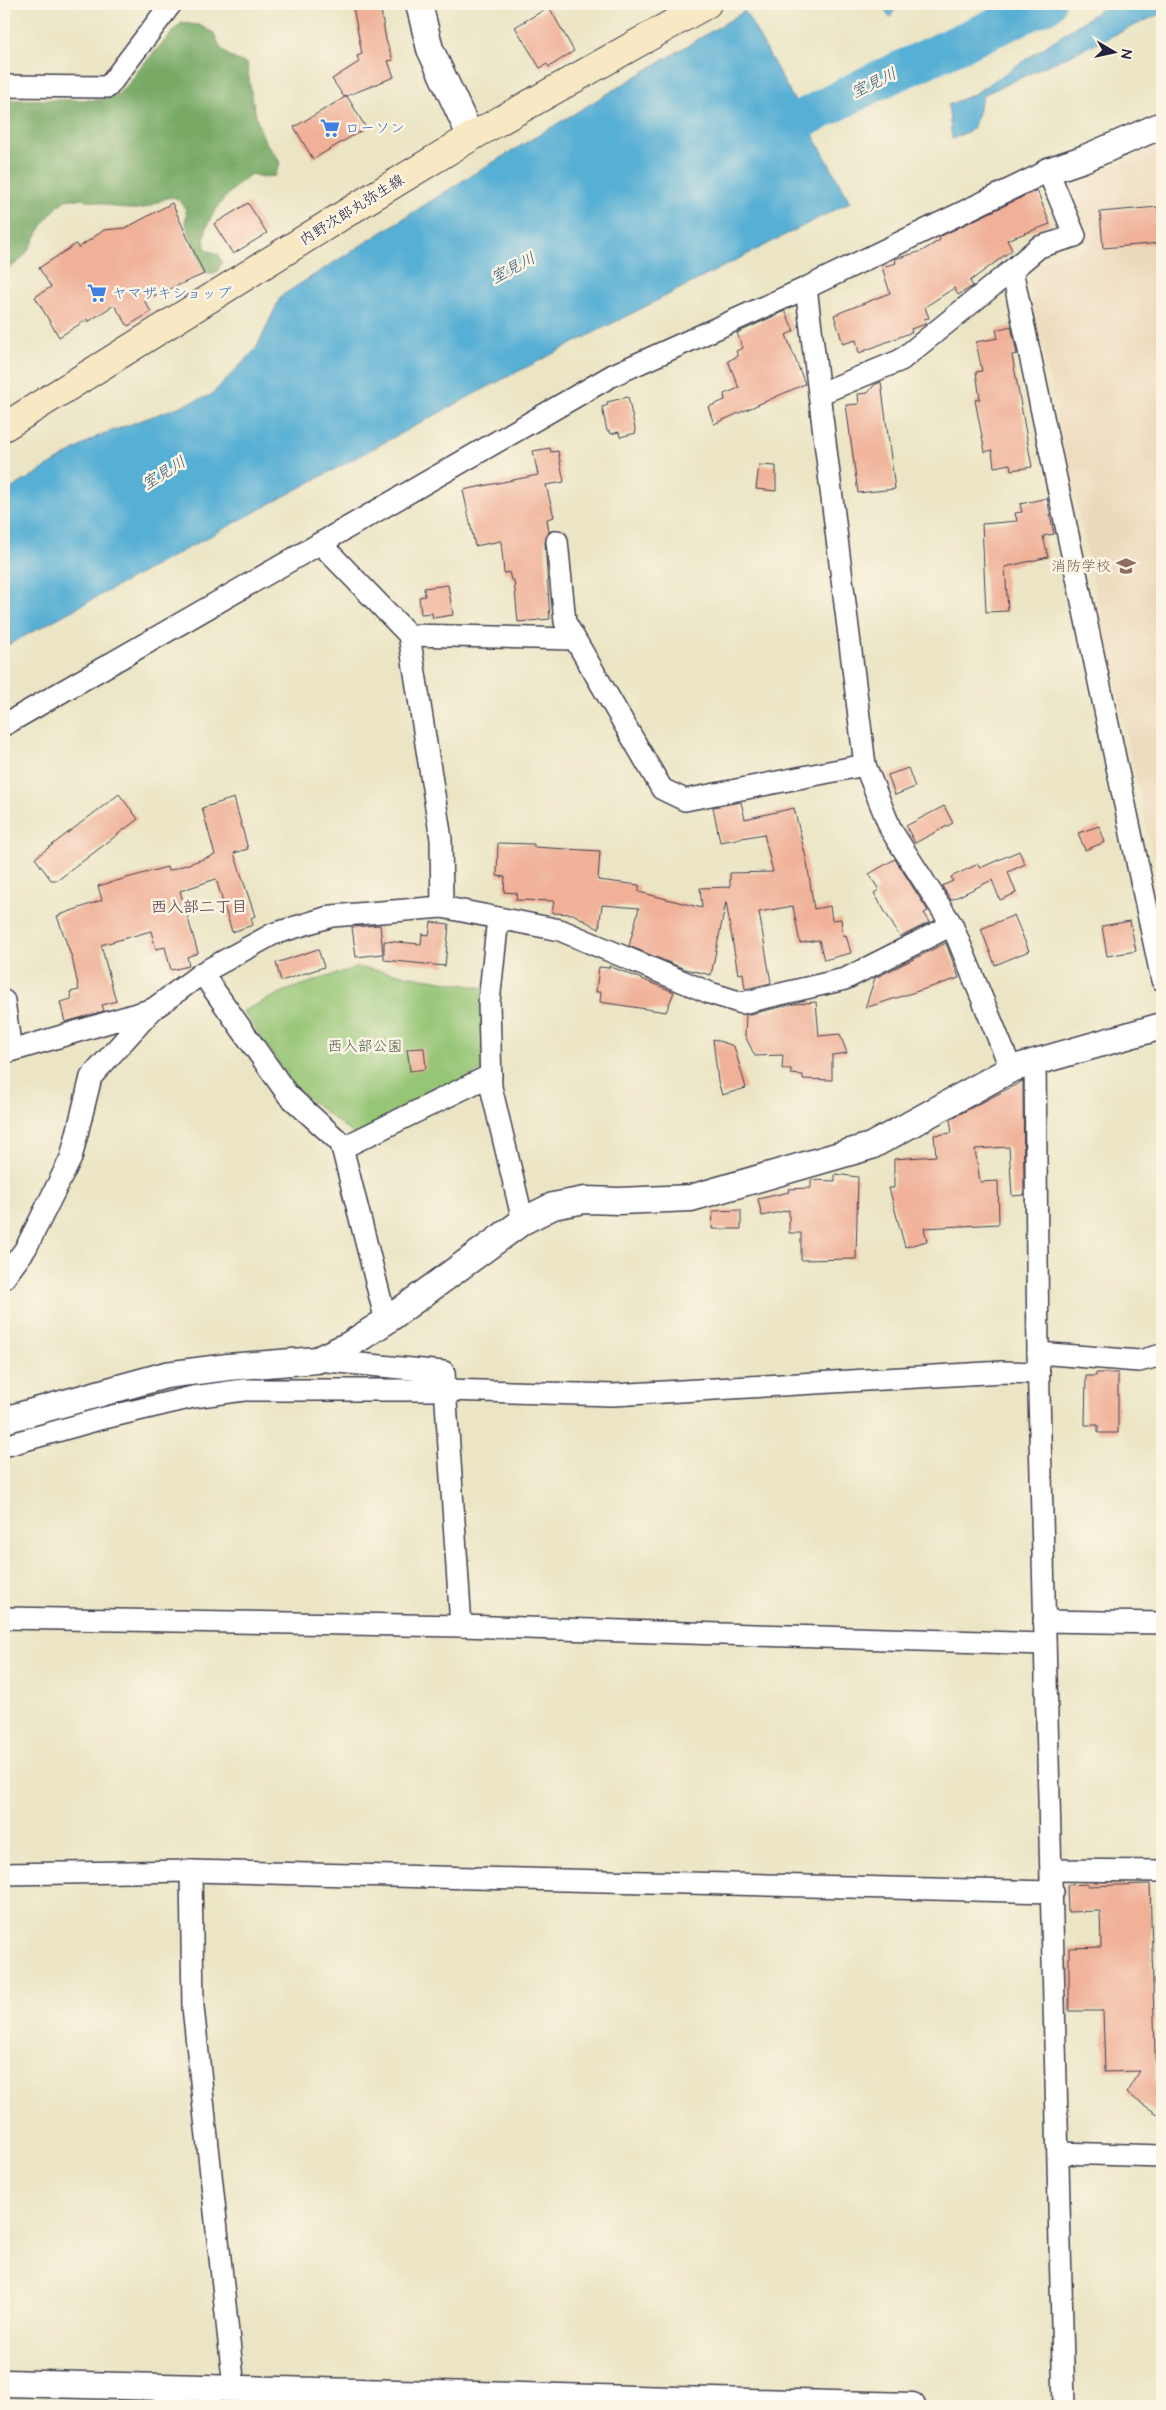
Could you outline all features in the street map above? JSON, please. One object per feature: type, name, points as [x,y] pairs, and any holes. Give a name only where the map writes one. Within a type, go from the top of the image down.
[{"type":"main road","name":"内野次郎丸弥生線","points":[[4,428],[471,137],[707,4]]},
{"type":"street","points":[[4,86],[108,87],[171,4]]},
{"type":"street","points":[[419,4],[430,49],[471,137]]},
{"type":"street","points":[[4,725],[613,374],[806,288],[1048,171],[1083,159],[1162,124]]},
{"type":"street","points":[[820,394],[901,360],[1039,247],[1075,236],[1048,171]]},
{"type":"street","points":[[1012,270],[1162,980]]},
{"type":"street","points":[[806,288],[865,765],[891,830],[952,925],[1023,1066],[1039,1363],[1064,2406]]},
{"type":"street","points":[[557,541],[565,622],[573,639],[662,789],[685,800],[865,765]]},
{"type":"street","points":[[320,543],[409,635],[441,839],[442,907]]},
{"type":"street","points":[[409,635],[573,639]]},
{"type":"street","points":[[4,1278],[26,1248],[71,1158],[91,1077],[152,1010],[202,973],[273,934],[332,916],[442,907],[560,930],[710,993],[742,1003],[845,980],[952,925]]},
{"type":"street","points":[[498,918],[489,1002],[491,1087],[523,1221]]},
{"type":"street","points":[[202,973],[288,1095],[341,1143],[386,1321]]},
{"type":"street","points":[[4,1001],[8,1051],[152,1010]]},
{"type":"street","points":[[317,1360],[349,1345],[386,1321],[523,1221],[553,1206],[585,1200],[619,1202],[691,1198],[871,1146],[1023,1066],[1162,1026]]},
{"type":"street","points":[[342,1148],[491,1075]]},
{"type":"street","points":[[4,1446],[100,1419],[193,1397],[244,1390],[447,1390],[613,1395],[1003,1372],[1039,1363],[1139,1361],[1162,1355]]},
{"type":"street","points":[[4,1420],[166,1376],[228,1367],[317,1360],[444,1372],[447,1390],[461,1626]]},
{"type":"street","points":[[4,1618],[461,1626],[1045,1644]]},
{"type":"street","points":[[1044,1621],[1162,1623]]},
{"type":"street","points":[[1052,1870],[1162,1871]]},
{"type":"street","points":[[4,1874],[191,1871],[1053,1892]]},
{"type":"street","points":[[191,1871],[193,2007],[234,2388]]},
{"type":"street","points":[[1059,2152],[1162,2156]]},
{"type":"street","points":[[4,2383],[912,2406]]},
{"type":"shaded area","name":"消防学校","points":[[1162,144],[1162,856],[1153,857],[1027,277],[1047,260],[1089,249],[1069,184]]},
{"type":"green space","points":[[181,23],[199,25],[214,33],[219,45],[226,53],[247,64],[259,127],[267,144],[280,163],[275,176],[262,177],[251,174],[243,180],[226,197],[211,218],[206,228],[206,249],[219,255],[222,262],[217,272],[211,274],[204,271],[185,222],[185,208],[174,197],[169,197],[148,207],[138,209],[120,208],[93,201],[65,200],[46,220],[24,256],[4,270],[4,100],[100,100],[117,95]]},
{"type":"green space","name":"西入部公園","points":[[357,967],[484,988],[482,1070],[356,1136],[297,1090],[243,1011],[287,990]]},
{"type":"water","points":[[882,4],[898,4],[890,18]]},
{"type":"water","points":[[1109,4],[1162,4],[1162,13],[983,95],[973,129],[952,139],[948,105],[974,94]]},
{"type":"water","points":[[745,11],[850,202],[478,392],[4,647],[4,493],[98,436],[211,395],[256,349],[281,296],[472,175]]},
{"type":"building","points":[[380,4],[386,40],[393,60],[388,61],[394,77],[344,97],[332,79],[359,62],[357,56],[362,54],[353,7]]},
{"type":"building","points":[[549,7],[574,51],[549,67],[547,64],[540,68],[515,27]]},
{"type":"building","name":"ローソン","points":[[347,96],[366,128],[313,159],[294,127]]},
{"type":"building","points":[[1037,190],[1050,224],[1007,240],[1012,250],[970,281],[973,286],[958,295],[954,288],[925,307],[929,318],[924,319],[926,324],[911,329],[912,332],[859,353],[856,340],[843,344],[834,315],[890,293],[882,267],[896,263],[895,259],[922,251],[940,240],[939,237]]},
{"type":"building","points":[[172,203],[204,274],[144,300],[151,312],[128,326],[114,305],[88,322],[88,319],[59,337],[35,297],[51,287],[39,268],[76,244],[78,248],[104,230],[126,228]]},
{"type":"building","points":[[248,203],[267,233],[233,254],[214,224]]},
{"type":"building","points":[[1158,207],[1161,243],[1103,248],[1100,212]]},
{"type":"building","points":[[785,311],[794,331],[786,335],[805,384],[714,424],[708,407],[725,400],[724,394],[739,388],[728,361],[738,356],[736,351],[743,348],[737,333]]},
{"type":"building","points":[[1011,326],[1017,354],[1012,355],[1032,467],[1011,470],[1010,464],[994,467],[992,450],[985,452],[975,400],[980,399],[976,372],[982,371],[976,342],[998,338],[996,330]]},
{"type":"building","points":[[881,382],[895,489],[858,493],[846,405],[859,404],[858,394],[868,393],[874,385]]},
{"type":"building","points":[[628,397],[636,433],[620,437],[619,432],[611,434],[610,431],[607,431],[602,407],[608,405],[607,402]]},
{"type":"building","points":[[550,448],[551,452],[558,451],[564,482],[546,485],[554,517],[547,519],[549,532],[545,542],[550,619],[518,622],[514,580],[511,580],[509,572],[504,573],[501,541],[475,546],[463,490],[538,475],[533,451]]},
{"type":"building","points":[[759,465],[776,466],[776,491],[756,489]]},
{"type":"building","points":[[1047,498],[1054,534],[1043,536],[1048,557],[1005,567],[1008,611],[986,612],[982,524],[1017,521],[1015,513],[1022,512],[1020,504]]},
{"type":"building","points":[[448,585],[453,615],[433,618],[432,613],[421,614],[419,597],[425,596],[424,588]]},
{"type":"building","points":[[908,768],[915,787],[895,795],[888,775]]},
{"type":"building","points":[[119,794],[138,819],[58,880],[51,880],[35,858]]},
{"type":"building","points":[[234,798],[248,849],[234,853],[255,916],[251,918],[253,925],[232,932],[216,879],[180,891],[198,953],[187,957],[189,966],[171,970],[165,947],[156,949],[151,931],[101,945],[116,1001],[102,1005],[104,1011],[65,1022],[60,1002],[72,999],[70,992],[79,990],[72,958],[57,916],[102,900],[98,886],[167,867],[168,871],[215,855],[202,808]]},
{"type":"building","points":[[741,802],[745,819],[794,808],[807,862],[814,909],[830,906],[832,920],[841,919],[843,936],[846,935],[851,953],[824,960],[819,940],[800,943],[793,906],[759,912],[771,983],[745,989],[743,973],[738,974],[726,902],[711,975],[685,969],[629,946],[639,908],[602,905],[599,929],[573,914],[552,913],[554,901],[516,900],[517,893],[504,892],[505,877],[497,876],[498,843],[534,844],[534,847],[600,851],[598,880],[639,885],[639,892],[702,908],[700,888],[730,887],[730,873],[773,872],[764,834],[720,842],[713,807]]},
{"type":"building","points":[[944,806],[953,823],[915,843],[906,826]]},
{"type":"building","points":[[1099,826],[1105,842],[1085,850],[1078,833]]},
{"type":"building","points":[[1019,851],[1025,864],[1008,872],[1016,893],[1000,900],[992,880],[951,900],[942,886],[953,881],[951,877],[978,864],[980,868]]},
{"type":"building","points":[[895,859],[928,911],[924,913],[930,922],[900,937],[874,893],[879,890],[869,874]]},
{"type":"building","points":[[1014,915],[1029,951],[995,965],[981,929]]},
{"type":"building","points":[[1130,921],[1136,951],[1107,956],[1102,926]]},
{"type":"building","points":[[431,922],[449,924],[445,966],[384,960],[384,941],[421,944],[422,934],[429,935]]},
{"type":"building","points":[[380,925],[383,954],[356,957],[352,927]]},
{"type":"building","points":[[946,943],[959,978],[865,1008],[875,978]]},
{"type":"building","points":[[318,949],[324,967],[281,981],[276,963]]},
{"type":"building","points":[[609,966],[674,992],[666,1012],[600,1002],[601,992],[596,992],[599,967],[609,968]]},
{"type":"building","points":[[816,1002],[819,1036],[840,1034],[847,1053],[832,1055],[832,1080],[803,1079],[803,1075],[791,1074],[791,1069],[782,1069],[783,1055],[755,1056],[745,1036],[746,1015],[794,1004]]},
{"type":"building","points":[[713,1039],[734,1046],[746,1088],[722,1095],[718,1081]]},
{"type":"building","points":[[424,1048],[426,1069],[410,1071],[407,1049]]},
{"type":"building","points":[[1023,1081],[1024,1195],[1012,1196],[1009,1147],[975,1149],[980,1182],[998,1181],[999,1224],[924,1228],[927,1241],[905,1247],[889,1188],[894,1188],[894,1159],[936,1156],[934,1135],[952,1133],[950,1119]]},
{"type":"building","points":[[835,1174],[858,1177],[856,1259],[801,1260],[801,1233],[789,1233],[789,1210],[762,1216],[758,1199],[789,1192],[788,1189],[811,1188],[811,1180],[835,1181]]},
{"type":"building","points":[[741,1210],[741,1229],[712,1229],[713,1211]]},
{"type":"building","points":[[1096,1373],[1118,1373],[1118,1433],[1098,1433],[1098,1425],[1085,1425],[1086,1376],[1096,1376]]},
{"type":"building","points":[[1087,1884],[1087,1886],[1150,1884],[1156,2083],[1162,2087],[1162,2117],[1126,2093],[1140,2071],[1105,2072],[1103,2011],[1069,2011],[1069,1948],[1101,1947],[1100,1911],[1068,1912],[1067,1885]]},
{"type":"waterway","name":"室見川","points":[[757,142],[877,81],[1046,4]]},
{"type":"place","name":"ローソン","points":[[330,128]]},
{"type":"place","name":"ヤマザキショップ","points":[[97,293]]},
{"type":"place","name":"消防学校","points":[[1126,566]]},
{"type":"district","name":"西入部二丁目","points":[[199,907]]}]
